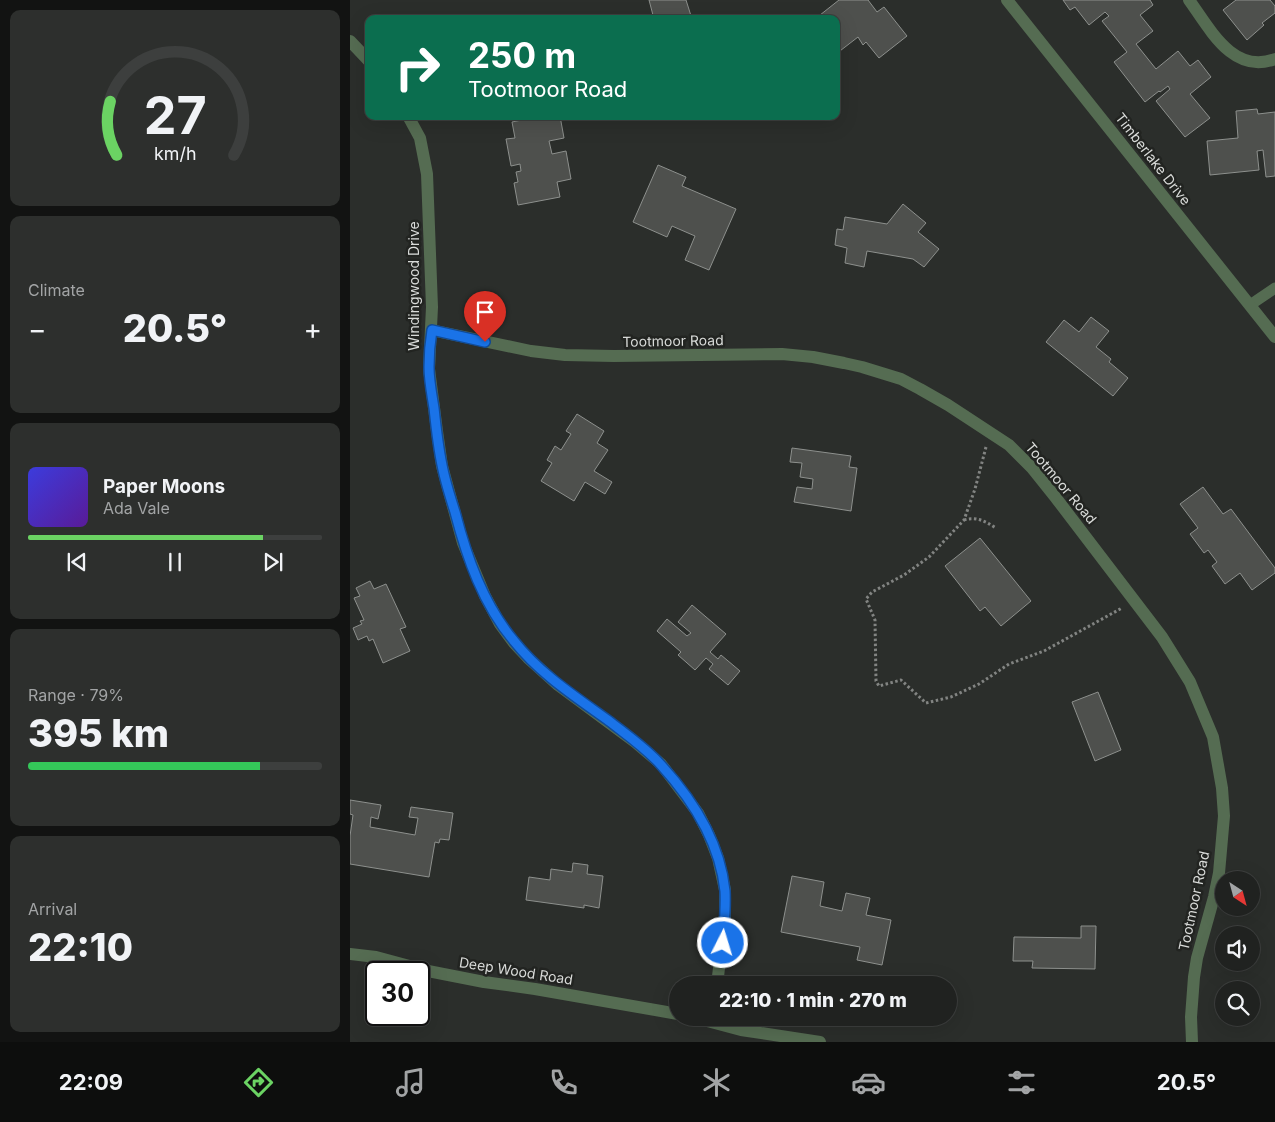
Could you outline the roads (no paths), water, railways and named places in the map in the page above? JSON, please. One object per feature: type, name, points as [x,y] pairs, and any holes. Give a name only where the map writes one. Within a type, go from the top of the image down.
[{"type":"street","name":"Timberlake Drive","points":[[1007,0],[1274,334]]},
{"type":"street","points":[[1189,0],[1216,37],[1238,58],[1265,63],[1275,59]]},
{"type":"street","points":[[350,41],[365,57]]},
{"type":"street","name":"Windingwood Drive","points":[[410,120],[420,138],[429,208],[432,330],[429,369],[442,466],[463,543],[475,575],[500,624],[524,653],[558,684],[635,742],[660,764],[698,813],[710,835],[718,858],[725,890],[724,926],[719,976]]},
{"type":"street","name":"Tootmoor Road","points":[[432,330],[531,351],[565,355],[782,354],[813,357],[862,367],[901,379],[935,397],[1009,445],[1032,468],[1162,637],[1190,682],[1213,737],[1222,788],[1224,816],[1220,863],[1214,897],[1197,958],[1194,977],[1191,1016],[1192,1042]]},
{"type":"street","name":"Deep Wood Road","points":[[350,954],[376,957],[428,971],[484,982],[536,989],[669,1012]]},
{"type":"street","points":[[730,1026],[741,1030],[820,1042]]},
{"type":"lane","points":[[1250,305],[1275,288]]}]
